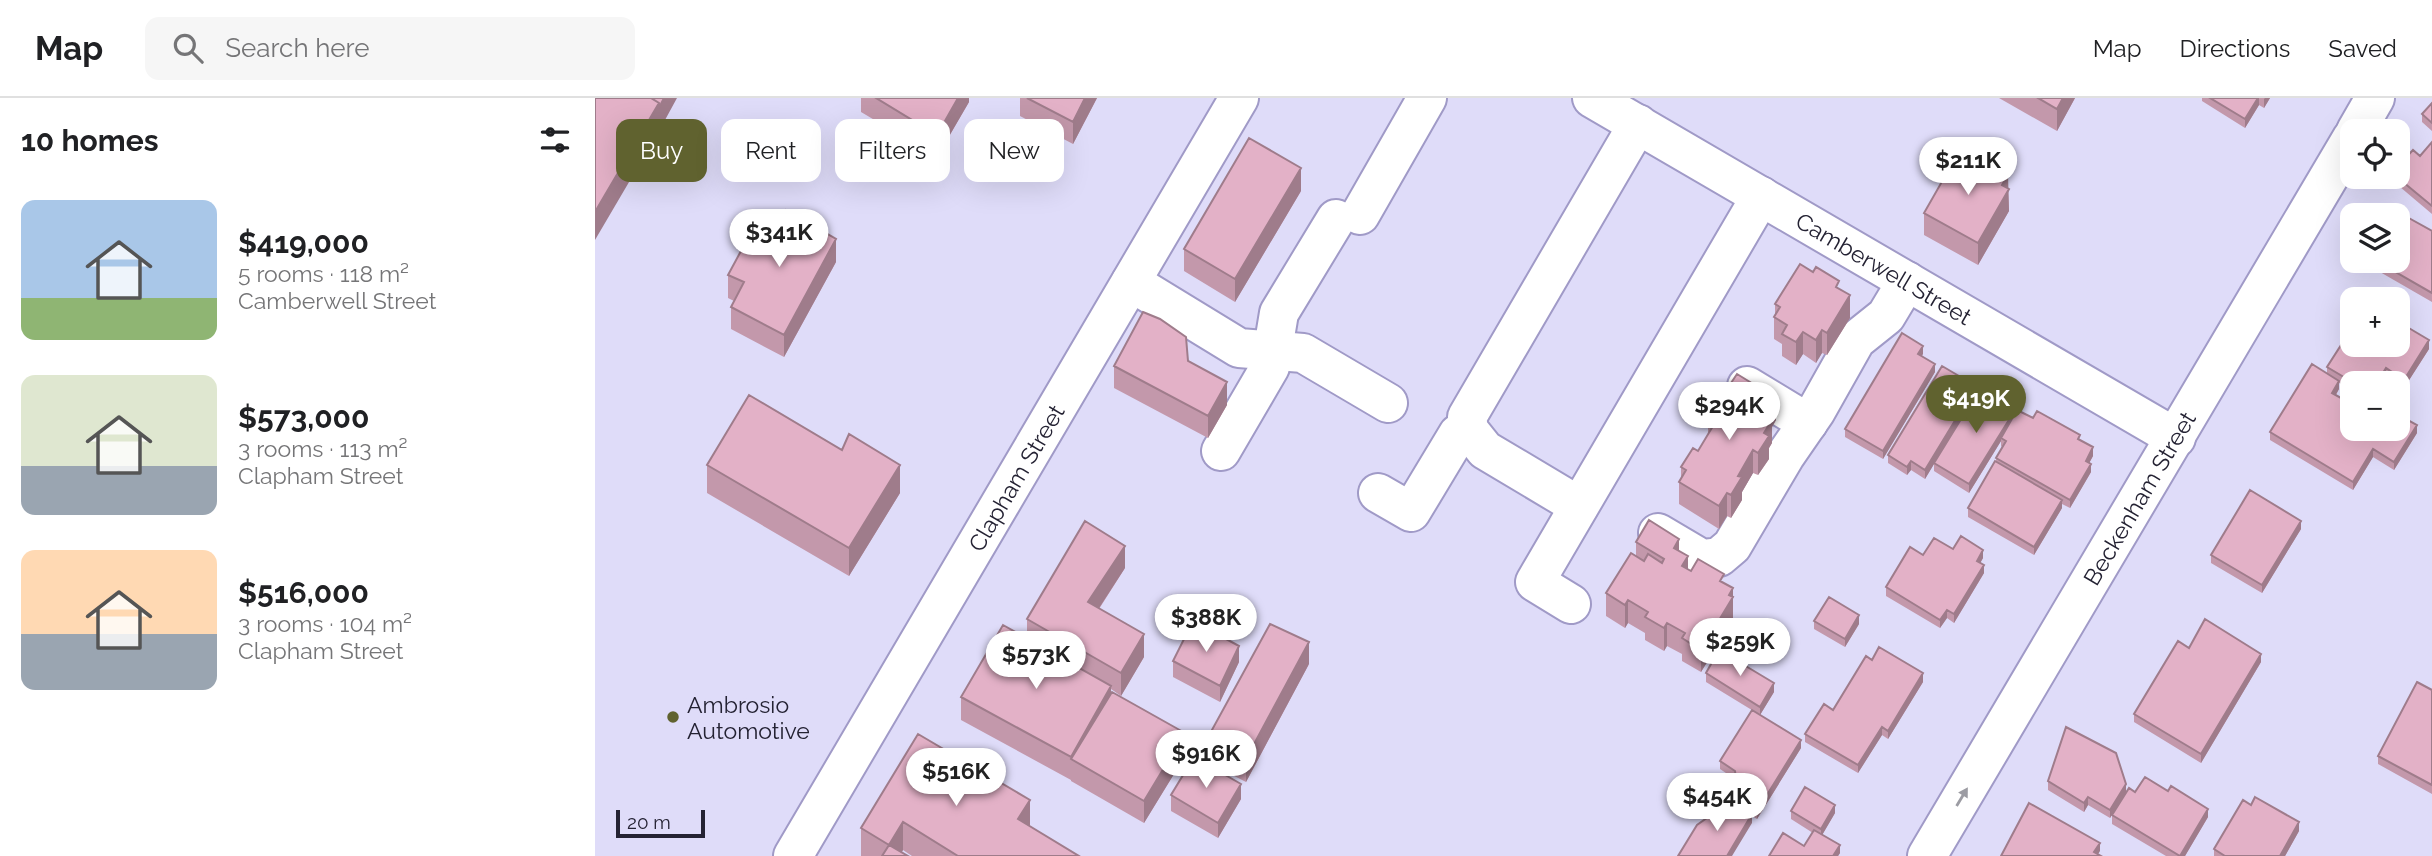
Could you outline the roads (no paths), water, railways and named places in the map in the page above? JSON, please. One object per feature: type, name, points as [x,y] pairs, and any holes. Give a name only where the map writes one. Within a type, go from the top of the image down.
[{"type":"street","name":"Clapham Street","points":[[793,856],[1239,98]]},
{"type":"street","points":[[1221,452],[1270,367],[1279,313],[1348,217],[1427,98]]},
{"type":"street","name":"Camberwell Street","points":[[1592,98],[2176,438]]},
{"type":"street","points":[[2363,119],[2375,98]]},
{"type":"street","points":[[1579,506],[1486,450],[1469,430],[1467,417],[1638,124]]},
{"type":"street","name":"Beckenham Street","points":[[1927,856],[2340,158]]},
{"type":"street","points":[[1571,604],[1535,582],[1761,196]]},
{"type":"street","points":[[1658,533],[1702,559],[1720,557],[1732,546],[1856,340],[1886,316],[1907,281]]},
{"type":"street","points":[[1131,282],[1240,348],[1303,353],[1388,403]]},
{"type":"street","points":[[1747,386],[1808,423]]},
{"type":"street","points":[[1378,493],[1411,512],[1458,434],[1469,430]]},
{"type":"place","name":"Ambrosio Automotive","points":[[673,717]]}]
